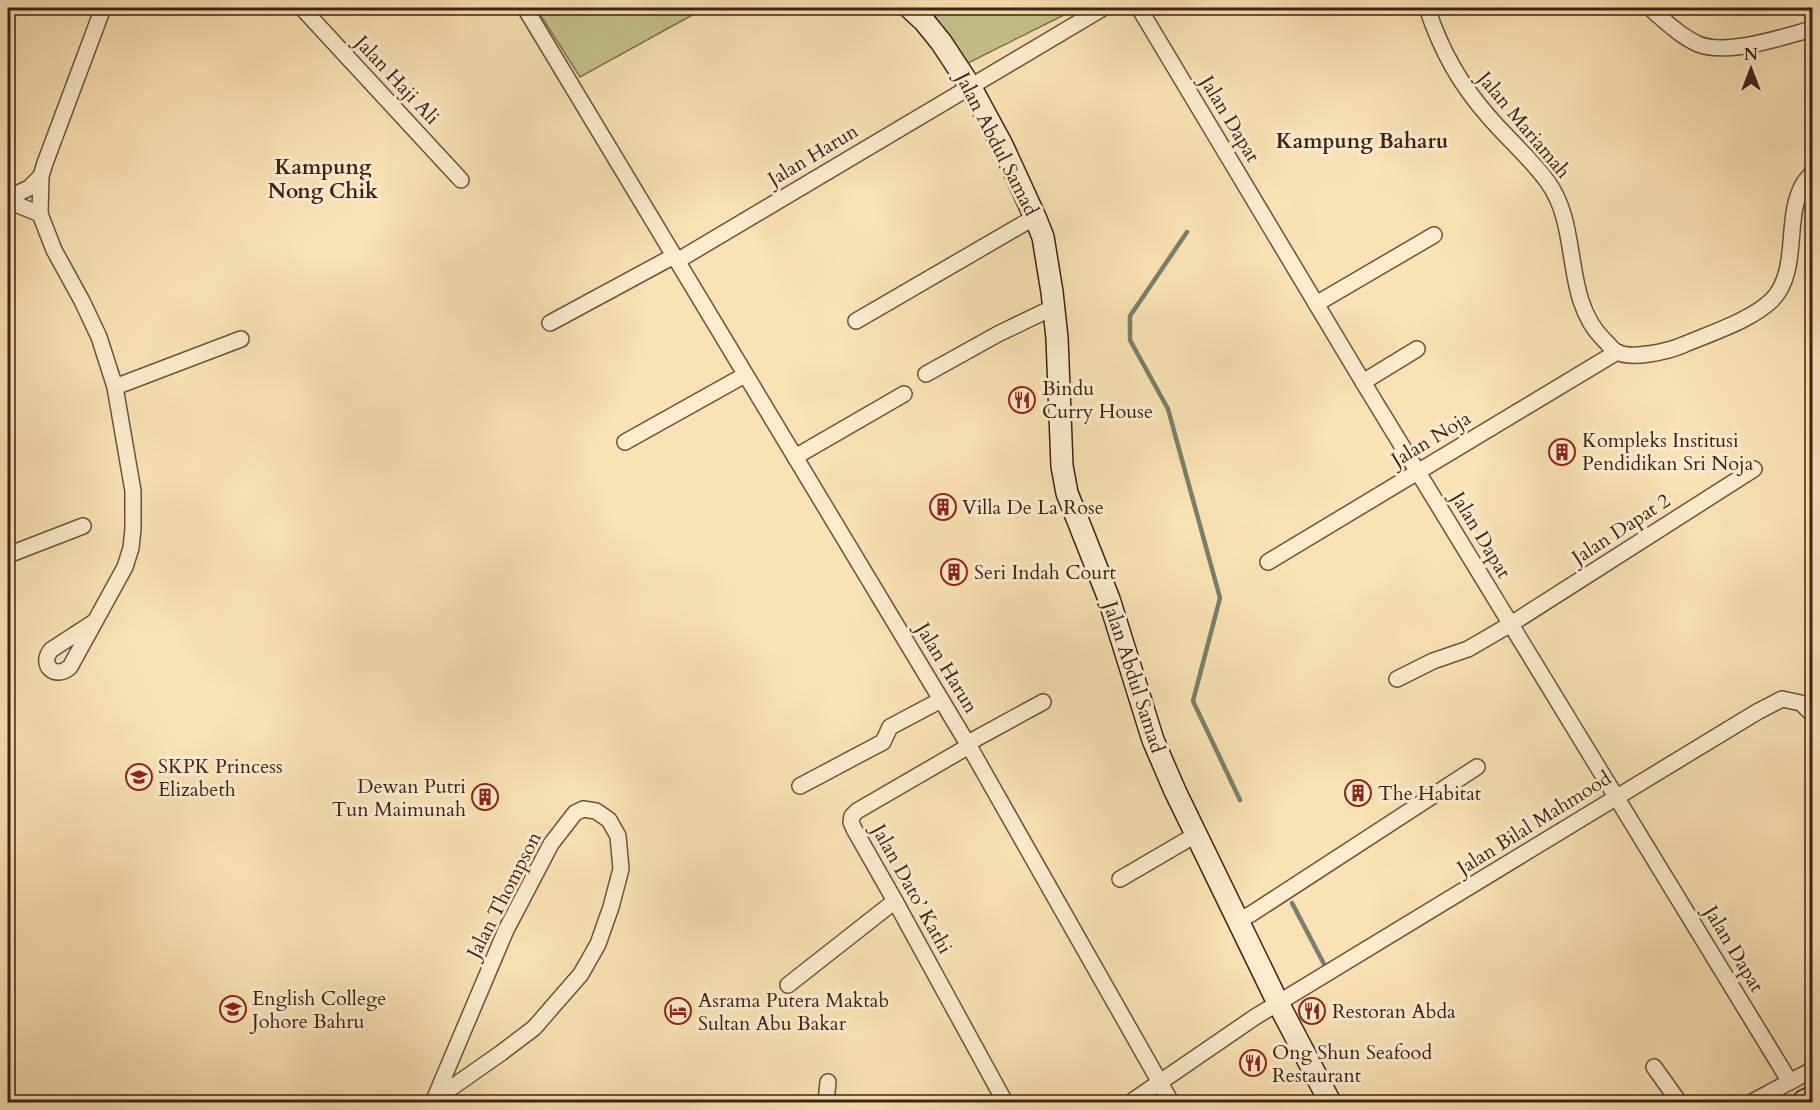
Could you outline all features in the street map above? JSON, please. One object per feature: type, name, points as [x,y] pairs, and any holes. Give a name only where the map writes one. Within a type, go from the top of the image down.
[{"type":"main road","points":[[1805,1102],[1812,1099]]},
{"type":"street","points":[[94,622],[125,567],[131,548],[132,490],[115,387],[99,337],[82,300],[54,250],[40,214],[41,176],[103,8]]},
{"type":"street","name":"Jalan Haji Ali","points":[[302,8],[461,180]]},
{"type":"street","name":"Jalan Harun","points":[[525,8],[969,745],[1171,1102]]},
{"type":"street","name":"Jalan Abdul Samad","points":[[910,8],[941,42],[970,86],[1002,145],[1043,237],[1058,338],[1062,466],[1067,493],[1109,599],[1153,740],[1175,791],[1278,1003],[1330,1102]]},
{"type":"street","name":"Jalan Harun","points":[[675,258],[1103,8]]},
{"type":"street","name":"Jalan Dapat","points":[[1138,8],[1790,1082]]},
{"type":"street","name":"Jalan Mariamah","points":[[1427,8],[1437,39],[1457,76],[1487,115],[1547,181],[1559,201],[1581,304],[1594,330],[1617,352]]},
{"type":"street","points":[[1650,8],[1672,27],[1699,45],[1728,49],[1812,28]]},
{"type":"street","points":[[1617,352],[1633,355],[1652,354],[1678,348],[1757,312],[1773,299],[1782,283],[1789,259],[1791,231],[1798,198],[1804,183],[1812,173]]},
{"type":"street","points":[[8,199],[29,188],[41,176]]},
{"type":"street","points":[[8,199],[40,214]]},
{"type":"street","points":[[856,321],[1035,217]]},
{"type":"street","points":[[1316,304],[1434,235]]},
{"type":"street","points":[[550,322],[675,258]]},
{"type":"street","points":[[926,374],[998,334],[1054,307]]},
{"type":"street","points":[[115,387],[241,339]]},
{"type":"street","points":[[1363,382],[1417,349]]},
{"type":"street","name":"Jalan Noja","points":[[1268,562],[1617,352]]},
{"type":"street","points":[[625,442],[745,375]]},
{"type":"street","points":[[795,457],[904,394]]},
{"type":"street","name":"Jalan Dapat 2","points":[[1396,679],[1433,661],[1468,649],[1511,624],[1754,469]]},
{"type":"street","points":[[8,555],[83,526]]},
{"type":"street","name":"Jalan Bilal Mahmood","points":[[1131,1102],[1255,1017],[1756,712],[1782,699],[1802,703],[1812,714]]},
{"type":"street","points":[[800,786],[883,742],[890,727],[941,700]]},
{"type":"street","points":[[969,745],[1043,702]]},
{"type":"street","name":"Jalan Dato’ Kathi","points":[[969,745],[857,811],[852,816],[851,822],[1005,1102]]},
{"type":"street","points":[[1238,918],[1267,903],[1477,767]]},
{"type":"street","name":"Jalan Thompson","points":[[583,809],[596,811],[609,820],[618,836],[621,869],[598,944],[581,974],[534,1028],[434,1101],[507,930],[551,844],[575,813],[583,809]]},
{"type":"street","points":[[1120,879],[1197,834]]},
{"type":"street","points":[[788,985],[895,901]]},
{"type":"street","points":[[1654,1066],[1679,1102]]},
{"type":"street","points":[[1752,1102],[1812,1070]]},
{"type":"street","points":[[826,1102],[828,1082]]},
{"type":"shaded area","points":[[536,8],[705,8],[580,77]]},
{"type":"shaded area","points":[[929,8],[1078,8],[968,63]]},
{"type":"waterway","points":[[1187,232],[1130,316],[1130,340],[1168,409],[1220,598],[1193,701],[1240,800]]},
{"type":"waterway","points":[[1292,903],[1324,964]]},
{"type":"place","name":"Bindu Curry House","points":[[1022,400]]},
{"type":"place","name":"Kompleks Institusi Pendidikan Sri Noja","points":[[1562,452]]},
{"type":"place","name":"Villa De La Rose","points":[[943,507]]},
{"type":"place","name":"Seri Indah Court","points":[[954,572]]},
{"type":"place","name":"SKPK Princess Elizabeth","points":[[139,777]]},
{"type":"place","name":"The Habitat","points":[[1358,793]]},
{"type":"place","name":"Dewan Putri Tun Maimunah","points":[[485,797]]},
{"type":"place","name":"English College Johore Bahru","points":[[233,1009]]},
{"type":"place","name":"Asrama Putera Maktab Sultan Abu Bakar","points":[[678,1011]]},
{"type":"place","name":"Restoran Abda","points":[[1312,1011]]},
{"type":"place","name":"Ong Shun Seafood Restaurant","points":[[1253,1063]]},
{"type":"district","name":"Kampung Baharu","points":[[1362,141]]},
{"type":"district","name":"Kampung Nong Chik","points":[[323,179]]}]
